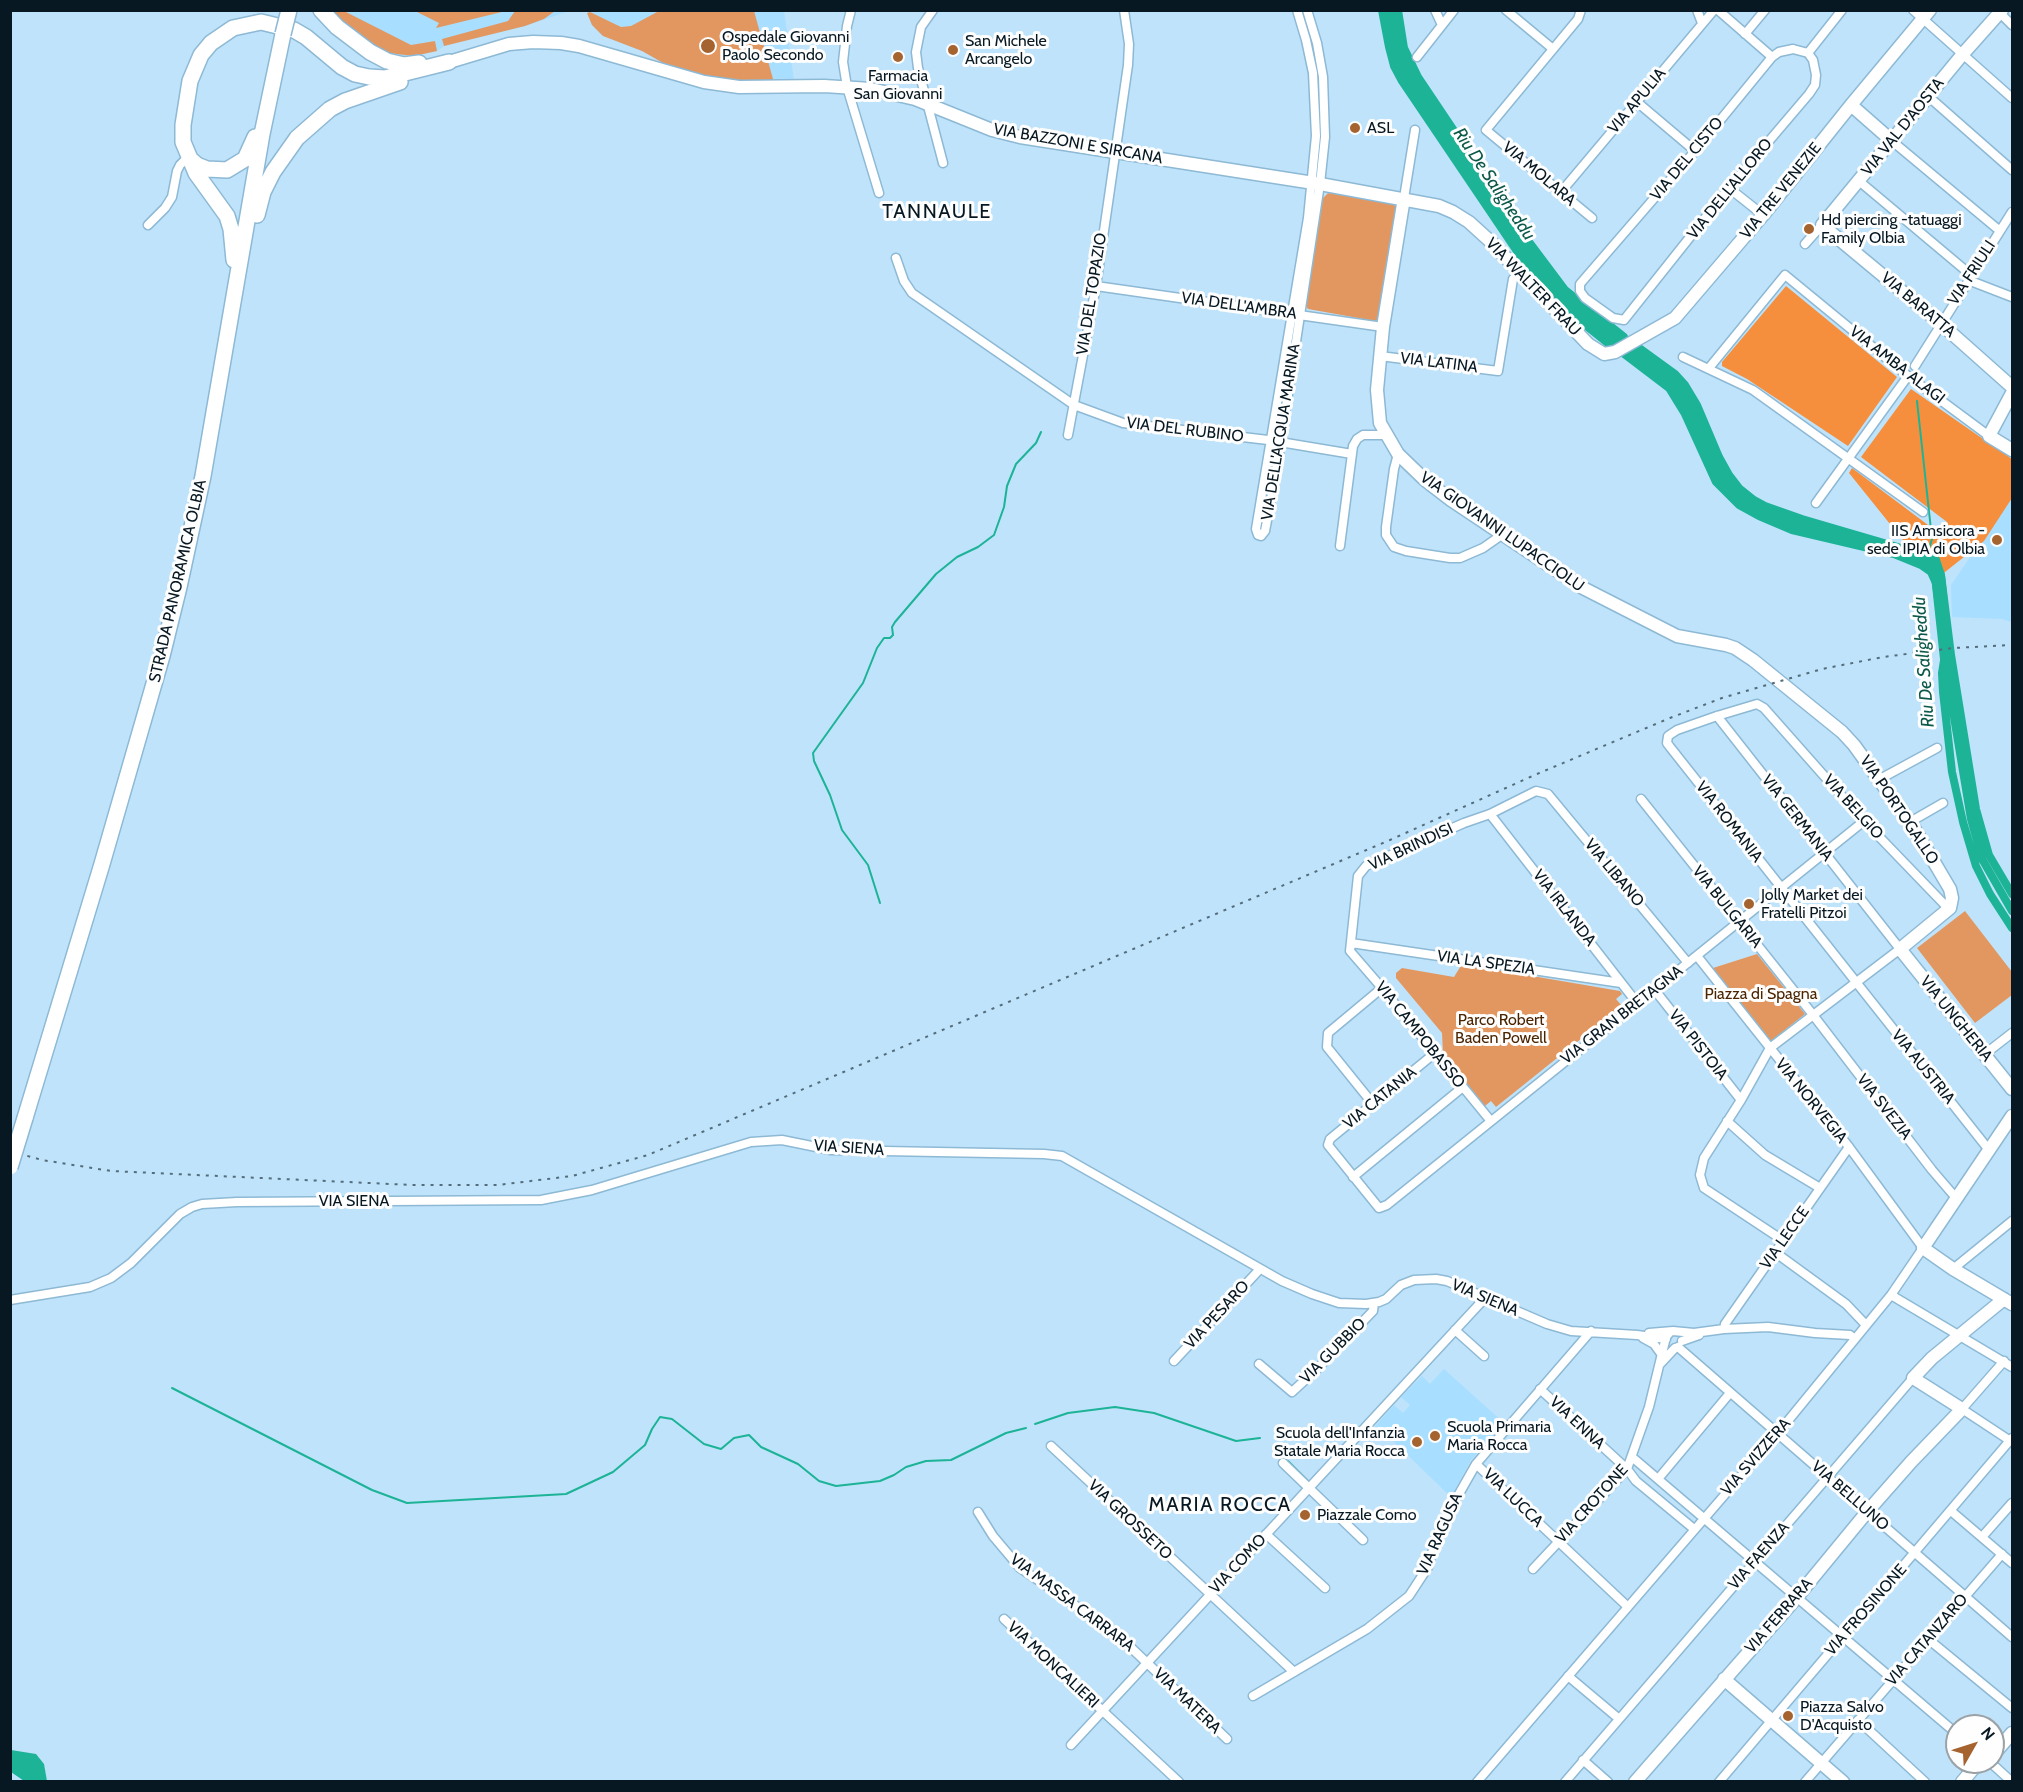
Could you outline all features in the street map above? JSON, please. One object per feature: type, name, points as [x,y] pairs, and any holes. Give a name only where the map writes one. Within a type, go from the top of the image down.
[{"type":"highway","name":"STRADA PANORAMICA OLBIA","points":[[10,1167],[162,656],[197,508],[274,74],[290,10]]},
{"type":"highway","points":[[321,10],[351,39],[387,61],[404,65],[449,62]]},
{"type":"highway","points":[[234,295],[233,240],[227,216],[196,173],[183,142],[183,125],[194,68],[201,55],[211,44],[233,28],[261,22],[294,30],[342,67],[355,74],[369,77],[385,78],[449,62]]},
{"type":"highway","points":[[226,340],[263,192],[273,171],[297,138],[330,109],[345,101],[449,62]]},
{"type":"highway","points":[[188,157],[197,165],[218,171],[227,170],[245,159],[255,138],[263,100],[274,74]]},
{"type":"street","points":[[851,10],[843,62],[847,87],[879,193]]},
{"type":"street","points":[[933,10],[921,27],[916,52],[918,68],[943,163]]},
{"type":"street","name":"VIA DEL TOPAZIO","points":[[1068,435],[1096,286],[1098,238],[1115,153],[1128,65],[1128,23],[1124,10]]},
{"type":"street","points":[[1298,10],[1311,62],[1316,104],[1316,183]]},
{"type":"street","points":[[1307,10],[1317,43],[1323,77],[1325,137],[1316,183]]},
{"type":"street","points":[[1435,10],[1442,25]]},
{"type":"street","points":[[1417,57],[1454,10]]},
{"type":"street","points":[[1506,10],[1553,49],[1578,19],[1581,10]]},
{"type":"street","points":[[1697,10],[1702,23]]},
{"type":"street","points":[[1716,10],[1772,57],[1785,50],[1801,50],[1808,53],[1842,10]]},
{"type":"street","name":"VIA APULIA","points":[[1561,192],[1702,23],[1716,10]]},
{"type":"street","points":[[1745,34],[1765,10]]},
{"type":"street","points":[[2001,12],[2013,25]]},
{"type":"street","name":"VIA VAL D'AOSTA","points":[[1805,244],[1962,55],[2001,12]]},
{"type":"street","points":[[1922,13],[1962,55],[2013,98]]},
{"type":"street","name":"VIA TRE VENEZIE","points":[[1615,352],[1675,318],[1763,214],[1922,13]]},
{"type":"street","name":"VIA BAZZONI E SIRCANA","points":[[449,62],[509,44],[561,43],[601,52],[686,77],[739,87],[847,87],[895,93],[927,103],[992,130],[1020,137],[1404,198]]},
{"type":"street","name":"VIA MOLARA","points":[[1553,49],[1486,130],[1592,218]]},
{"type":"street","name":"VIA DELL'ALLORO","points":[[1624,320],[1729,188],[1809,94],[1815,85],[1816,68],[1808,53]]},
{"type":"street","name":"VIA DEL CISTO","points":[[1624,320],[1613,318],[1585,298],[1580,291],[1580,284],[1695,151],[1772,57]]},
{"type":"street","points":[[1929,97],[2013,170]]},
{"type":"street","points":[[1637,102],[1695,151]]},
{"type":"street","points":[[1851,105],[2000,231]]},
{"type":"street","name":"VIA GIOVANNI LUPACCIOLU","points":[[1415,130],[1380,356],[1378,405],[1380,423],[1398,454],[1425,480],[1451,500],[1600,598],[1677,636],[1735,648],[1779,681]]},
{"type":"street","points":[[148,225],[165,208],[172,197],[177,171],[188,157]]},
{"type":"street","points":[[1859,181],[1969,277],[2013,297]]},
{"type":"street","name":"VIA DELL'ACQUA MARINA","points":[[1275,441],[1256,529],[1258,535],[1261,536],[1265,531],[1275,441],[1308,218],[1316,183]]},
{"type":"street","points":[[1729,188],[1763,214]]},
{"type":"street","name":"VIA WALTER FRAU","points":[[1404,198],[1439,206],[1469,222],[1592,347],[1604,354],[1615,352]]},
{"type":"street","name":"VIA WALTER FRAU","points":[[1400,220],[1411,209],[1453,212]]},
{"type":"street","name":"VIA FRIULI","points":[[1915,366],[1969,277],[2013,213]]},
{"type":"street","name":"VIA BARATTA","points":[[1822,225],[2013,387]]},
{"type":"street","name":"VIA DEL RUBINO","points":[[896,258],[904,281],[912,293],[1074,405],[1123,423],[1275,441],[1352,454]]},
{"type":"street","name":"VIA LATINA","points":[[1380,356],[1498,370],[1513,279],[1520,272]]},
{"type":"street","name":"VIA AMBA ALAGI","points":[[1709,368],[1785,275],[1908,376],[1989,436],[2013,450]]},
{"type":"street","name":"VIA DELL'AMBRA","points":[[1096,286],[1383,327]]},
{"type":"street","points":[[1683,357],[1753,390],[1923,512]]},
{"type":"street","points":[[1816,504],[1908,376]]},
{"type":"street","points":[[1989,436],[2013,393]]},
{"type":"street","points":[[1340,546],[1353,446],[1363,435],[1386,435]]},
{"type":"street","points":[[1398,454],[1386,527],[1386,535],[1394,547],[1406,551],[1460,558],[1483,548],[1503,534]]},
{"type":"street","name":"VIA PORTOGALLO","points":[[1779,681],[1842,732],[1880,779],[1910,822],[1950,889],[1952,898],[1950,908]]},
{"type":"street","name":"VIA BELGIO","points":[[1717,716],[1757,705],[1764,708],[1864,821],[1950,908]]},
{"type":"street","name":"VIA ROMANIA","points":[[1717,716],[1677,730],[1668,736],[1667,743],[1856,983]]},
{"type":"street","name":"VIA GERMANIA","points":[[1717,716],[1900,949]]},
{"type":"street","points":[[1880,779],[1937,748]]},
{"type":"street","name":"VIA BRINDISI","points":[[1350,947],[1358,876],[1366,866],[1490,814],[1536,791]]},
{"type":"street","name":"VIA LIBANO","points":[[1536,791],[1548,794],[1688,963]]},
{"type":"street","name":"VIA BULGARIA","points":[[1641,799],[1813,1015]]},
{"type":"street","points":[[1910,822],[1942,803]]},
{"type":"street","name":"VIA IRLANDA","points":[[1490,814],[1637,1003]]},
{"type":"street","name":"VIA GRAN BRETAGNA","points":[[1353,1177],[1379,1208],[1387,1205],[1864,821]]},
{"type":"street","points":[[1784,1241],[1704,1188],[1701,1182],[1701,1167],[1707,1150],[1741,1100],[1770,1048],[1950,908]]},
{"type":"street","name":"VIA LA SPEZIA","points":[[1350,947],[1621,983]]},
{"type":"street","name":"VIA CAMPOBASSO","points":[[1350,947],[1490,1120]]},
{"type":"street","name":"VIA UNGHERIA","points":[[1900,949],[2012,1087]]},
{"type":"street","name":"VIA NORVEGIA","points":[[1696,956],[1849,1148],[1923,1248]]},
{"type":"street","name":"VIA AUSTRIA","points":[[1856,983],[1989,1150]]},
{"type":"street","points":[[1373,1104],[1328,1047],[1328,1033],[1382,988]]},
{"type":"street","name":"VIA PISTOIA","points":[[1654,989],[1741,1100]]},
{"type":"street","name":"VIA SVEZIA","points":[[1813,1015],[1956,1198]]},
{"type":"street","points":[[1984,1054],[2013,1033]]},
{"type":"street","name":"VIA CATANIA","points":[[1353,1177],[1328,1145],[1330,1139],[1435,1053]]},
{"type":"street","points":[[1353,1177],[1463,1087]]},
{"type":"street","name":"VIA SVIZZERA","points":[[1478,1782],[1778,1433],[1891,1295],[2013,1116]]},
{"type":"street","points":[[1728,1121],[1765,1155],[1820,1188]]},
{"type":"street","name":"VIA SIENA","points":[[10,1300],[90,1287],[111,1278],[131,1263],[180,1214],[202,1204],[542,1200],[592,1190],[751,1142],[782,1140],[831,1150],[1033,1153],[1062,1156],[1260,1269],[1312,1294],[1339,1303],[1374,1303],[1386,1299],[1401,1285],[1414,1280],[1426,1279],[1447,1281],[1547,1324],[1571,1330],[1669,1336],[1724,1329],[1777,1328],[1850,1335],[1855,1339]]},
{"type":"street","name":"VIA LECCE","points":[[1724,1329],[1725,1324],[1849,1148]]},
{"type":"street","points":[[1953,1269],[2013,1221]]},
{"type":"street","points":[[1923,1248],[1953,1269],[2010,1299]]},
{"type":"street","points":[[1776,1253],[1846,1304],[1866,1325]]},
{"type":"street","name":"VIA PESARO","points":[[1174,1361],[1260,1269]]},
{"type":"street","points":[[1891,1295],[2013,1366]]},
{"type":"street","name":"VIA COMO","points":[[1071,1745],[1485,1298]]},
{"type":"street","name":"VIA FAENZA","points":[[1565,1782],[1913,1378],[1959,1335],[2010,1299]]},
{"type":"street","name":"VIA GUBBIO","points":[[1259,1364],[1292,1392],[1373,1311],[1374,1303]]},
{"type":"street","points":[[1455,1330],[1484,1356]]},
{"type":"street","name":"VIA RAGUSA","points":[[1253,1696],[1367,1629],[1409,1596],[1428,1567],[1436,1539],[1447,1515],[1476,1464],[1591,1331]]},
{"type":"street","name":"VIA SIENA","points":[[1679,1345],[1707,1331]]},
{"type":"street","points":[[1637,1335],[1654,1344],[1662,1355]]},
{"type":"street","name":"VIA BELLUNO","points":[[1669,1336],[1681,1335],[1679,1345],[1687,1355],[2013,1637]]},
{"type":"street","points":[[1669,1336],[1669,1346],[1679,1345]]},
{"type":"street","name":"VIA CROTONE","points":[[1533,1569],[1627,1469],[1649,1407],[1669,1336]]},
{"type":"street","name":"VIA CROTONE","points":[[1660,1365],[1679,1345]]},
{"type":"street","name":"VIA FERRARA","points":[[1635,1782],[1799,1599],[1870,1514],[1915,1468],[1923,1450],[2004,1361]]},
{"type":"street","points":[[1913,1378],[2012,1440]]},
{"type":"street","name":"VIA ENNA","points":[[1540,1389],[1627,1469],[1636,1482],[1695,1529]]},
{"type":"street","points":[[1658,1479],[1730,1393]]},
{"type":"street","name":"VIA FROSINONE","points":[[1719,1782],[2012,1440]]},
{"type":"street","name":"VIA GROSSETO","points":[[1051,1446],[1294,1672]]},
{"type":"street","points":[[1632,1457],[1945,1724]]},
{"type":"street","points":[[1283,1462],[1363,1540]]},
{"type":"street","name":"VIA LUCCA","points":[[1476,1464],[1628,1607]]},
{"type":"street","points":[[1982,1537],[2013,1503]]},
{"type":"street","points":[[1951,1511],[2013,1563]]},
{"type":"street","name":"VIA MASSA CARRARA","points":[[978,1512],[993,1536],[1020,1568],[1100,1622],[1148,1662]]},
{"type":"street","points":[[1266,1534],[1324,1588]]},
{"type":"street","name":"VIA CATANZARO","points":[[1805,1782],[2002,1554]]},
{"type":"street","name":"VIA MONCALIERI","points":[[1004,1619],[1179,1782]]},
{"type":"street","points":[[1928,1639],[2013,1708]]},
{"type":"street","name":"VIA MATERA","points":[[1148,1662],[1227,1739]]},
{"type":"street","points":[[1568,1676],[1618,1718]]},
{"type":"street","points":[[1724,1683],[1819,1766],[1843,1782]]},
{"type":"street","name":"VIA FERRARA","points":[[1646,1782],[1724,1683]]},
{"type":"street","points":[[1858,1720],[1925,1782]]},
{"type":"street","points":[[1582,1760],[1608,1782]]},
{"type":"street","points":[[1819,1766],[1832,1782]]},
{"type":"shaded area","points":[[328,11],[569,11],[525,26],[444,46],[437,51],[414,56],[399,55]]},
{"type":"shaded area","name":"Ospedale Giovanni Paolo Secondo","points":[[587,11],[784,11],[794,80],[713,79],[665,64],[642,51],[603,36],[592,25]]},
{"type":"shaded area","points":[[1786,286],[1897,377],[1848,446],[1747,379],[1722,366],[1722,362]]},
{"type":"shaded area","points":[[1911,389],[2012,459],[2012,498],[1984,541],[1935,580],[1849,473],[1852,468],[1940,534],[1947,522],[1861,457]]},
{"type":"shaded area","name":"IIS Amsicora - sede IPIA di Olbia","points":[[2012,496],[2012,622],[2002,619],[1952,617],[1951,585]]},
{"type":"shaded area","name":"Scuola Primaria Maria Rocca","points":[[1444,1369],[1504,1423],[1471,1460],[1451,1497],[1393,1441],[1383,1441],[1371,1431],[1394,1405],[1403,1413],[1410,1405],[1401,1397],[1422,1376],[1430,1384]]},
{"type":"shaded area","points":[[11,1750],[36,1754],[44,1764],[47,1781],[24,1781],[11,1772]]},
{"type":"green space","points":[[506,10],[436,28],[439,23],[415,11]]},
{"type":"green space","points":[[328,11],[344,11],[411,45],[435,41],[437,51],[414,56],[388,53],[363,40]]},
{"type":"green space","points":[[515,11],[555,11],[544,19],[525,26],[444,46],[442,39],[508,21]]},
{"type":"green space","name":"Ospedale Giovanni Paolo Secondo","points":[[659,11],[754,11],[773,79],[771,81],[723,81],[665,64],[642,51],[603,36],[592,25],[587,13],[590,12],[621,27],[631,26]]},
{"type":"green space","points":[[1328,193],[1394,204],[1397,211],[1379,319],[1375,321],[1308,309],[1306,306],[1323,198]]},
{"type":"green space","points":[[1965,911],[2012,972],[2012,995],[1975,1023],[1917,948]]},
{"type":"green space","name":"Piazza di Spagna","points":[[1757,954],[1805,1014],[1771,1041],[1713,968]]},
{"type":"green space","name":"Parco Robert Baden Powell","points":[[1462,964],[1620,991],[1622,994],[1616,999],[1622,1006],[1496,1107],[1491,1101],[1485,1106],[1443,1054],[1442,1033],[1396,978],[1396,973],[1402,968],[1454,977]]},
{"type":"waterway","name":"Riu De Saligheddu","points":[[1382,10],[1394,66],[1402,81],[1527,266],[1559,304],[1610,345],[1624,337],[1565,290],[1526,238],[1418,77],[1404,48],[1398,10]]},
{"type":"waterway","name":"Riu De Saligheddu","points":[[1391,10],[1400,54],[1413,80],[1547,280],[1561,296],[1676,387],[1691,411],[1719,474],[1737,496],[1773,516],[1801,526],[1926,558],[1933,566],[1938,576],[1952,705]]},
{"type":"waterway","name":"Riu De Saligheddu","points":[[2012,894],[1989,855],[1976,809],[1951,655],[1941,575],[1936,560],[1932,555],[1922,551],[1908,550],[1802,519],[1754,500],[1739,488],[1729,475],[1697,405],[1685,385],[1675,374],[1635,345],[1623,353],[1669,388],[1685,414],[1716,482],[1739,505],[1792,530],[1894,554],[1921,565],[1931,572],[1936,583],[1945,654],[1942,673],[1943,692],[1952,772],[1963,822],[1976,866],[1990,894],[2012,928]]},
{"type":"waterway","points":[[1917,401],[1932,539],[1926,558]]},
{"type":"waterway","points":[[880,903],[868,865],[842,830],[830,795],[814,761],[813,753],[863,683],[877,648],[884,638],[890,638],[893,635],[892,627],[895,622],[936,574],[957,557],[978,547],[994,535],[1004,507],[1007,486],[1016,464],[1036,443],[1041,432]]},
{"type":"waterway","name":"Riu De Saligheddu","points":[[1952,705],[1971,819],[1982,859],[2012,911]]},
{"type":"waterway","points":[[172,1388],[372,1490],[407,1503],[566,1494],[613,1472],[645,1445],[660,1417],[672,1419],[704,1444],[721,1449],[734,1438],[749,1435],[761,1447],[798,1464],[819,1481],[836,1486],[880,1481],[906,1467],[926,1461],[951,1460],[1006,1433],[1026,1428]]},
{"type":"waterway","points":[[1035,1424],[1068,1413],[1115,1407],[1154,1413],[1236,1441],[1260,1438]]},
{"type":"waterway","points":[[1288,1461],[1309,1482]]},
{"type":"railway","points":[[10,1151],[42,1160],[111,1171],[412,1185],[498,1185],[572,1176],[648,1155],[1390,840],[1537,774],[1722,698],[1822,669],[1883,657],[1953,648],[2012,645]]},
{"type":"place","name":"Ospedale Giovanni Paolo Secondo","points":[[708,46]]},
{"type":"place","name":"San Michele Arcangelo","points":[[953,50]]},
{"type":"place","name":"Farmacia San Giovanni","points":[[898,57]]},
{"type":"place","name":"ASL","points":[[1355,128]]},
{"type":"place","name":"Hd piercing -tatuaggi Family Olbia","points":[[1809,229]]},
{"type":"place","name":"IIS Amsicora - sede IPIA di Olbia","points":[[1997,540]]},
{"type":"place","name":"Jolly Market dei Fratelli Pitzoi","points":[[1749,904]]},
{"type":"place","name":"Scuola Primaria Maria Rocca","points":[[1435,1436]]},
{"type":"place","name":"Scuola dell'Infanzia Statale Maria Rocca","points":[[1417,1442]]},
{"type":"place","name":"Piazzale Como","points":[[1305,1515]]},
{"type":"place","name":"Piazza Salvo D'Acquisto","points":[[1788,1716]]},
{"type":"district","name":"TANNAULE","points":[[937,212]]},
{"type":"district","name":"MARIA ROCCA","points":[[1220,1505]]}]
